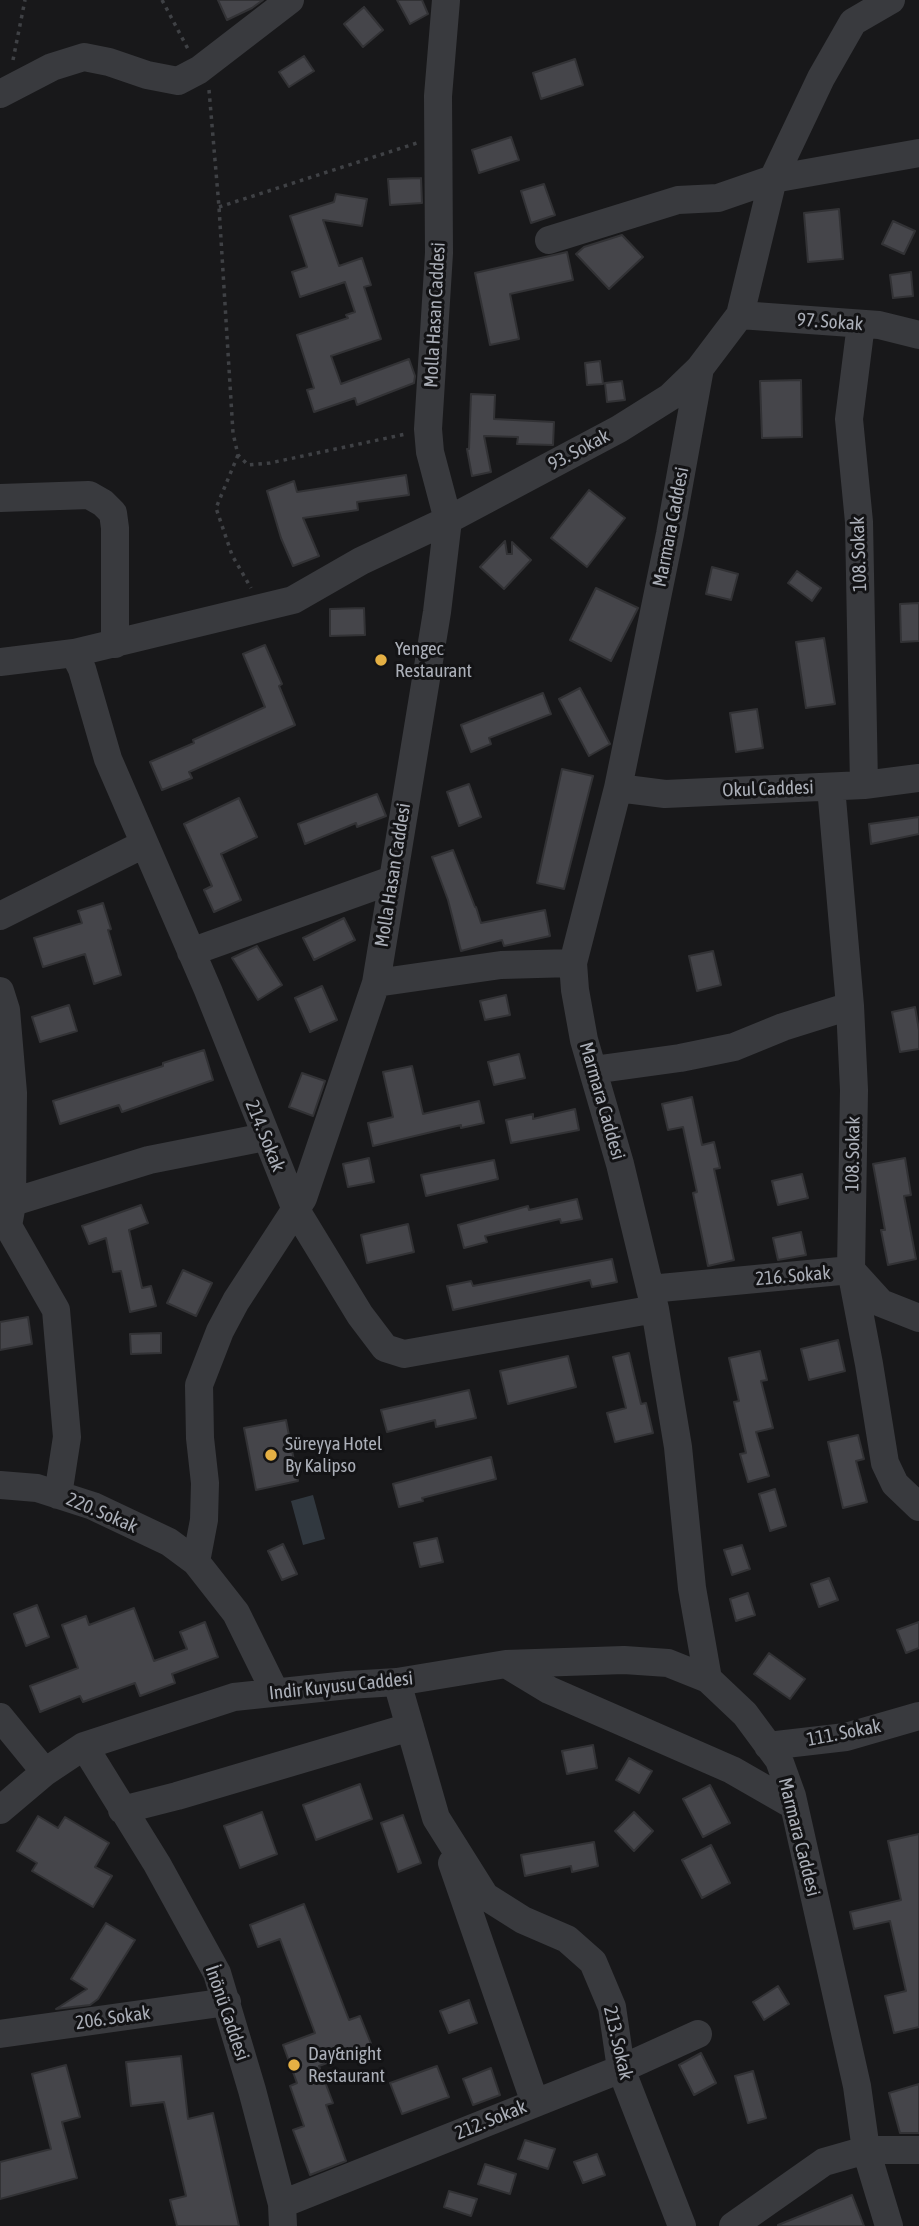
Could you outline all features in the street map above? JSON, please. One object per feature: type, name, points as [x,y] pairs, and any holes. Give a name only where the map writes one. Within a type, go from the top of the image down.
[{"type":"street","points":[[0,94],[52,67],[84,57],[178,81],[200,70],[290,0]]},
{"type":"street","name":"Molla Hasan Caddesi","points":[[196,1562],[204,1520],[205,1483],[200,1438],[199,1385],[220,1331],[236,1301],[303,1198],[376,983],[437,612],[448,520],[430,452],[428,429],[439,253],[438,96],[446,0]]},
{"type":"street","name":"Marmara Caddesi","points":[[889,2226],[866,2150],[857,2086],[793,1805],[779,1760],[745,1714],[708,1679],[692,1588],[678,1447],[653,1299],[620,1164],[582,1027],[573,962],[618,789],[670,534],[700,368],[740,315],[773,179],[855,11],[891,0]]},
{"type":"street","points":[[549,240],[678,200],[718,198],[773,179],[919,153]]},
{"type":"street","name":"97. Sokak","points":[[740,315],[879,325],[919,335]]},
{"type":"street","name":"108. Sokak","points":[[861,324],[849,419],[859,522],[864,785]]},
{"type":"street","name":"93. Sokak","points":[[0,662],[74,653],[293,600],[362,561],[448,520],[619,429],[670,397],[700,368]]},
{"type":"street","points":[[0,498],[89,495],[113,513],[115,644]]},
{"type":"street","name":"214. Sokak","points":[[74,653],[82,669],[108,759],[296,1210],[360,1315],[385,1349],[404,1354],[653,1299]]},
{"type":"street","name":"Okul Caddesi","points":[[618,789],[665,794],[864,785],[919,778]]},
{"type":"street","name":"108. Sokak","points":[[831,786],[850,1006],[854,1090],[851,1270],[885,1463],[895,1484],[919,1507]]},
{"type":"street","points":[[0,916],[144,844]]},
{"type":"street","points":[[191,953],[392,880]]},
{"type":"street","points":[[376,983],[501,965],[573,962]]},
{"type":"street","points":[[0,991],[6,1010],[13,1093],[6,1205],[8,1226],[56,1310],[67,1437],[58,1495]]},
{"type":"street","points":[[593,1070],[680,1058],[734,1047],[803,1020],[850,1006]]},
{"type":"street","points":[[6,1205],[149,1160],[265,1137]]},
{"type":"street","name":"216. Sokak","points":[[653,1299],[851,1270],[881,1303],[919,1318]]},
{"type":"street","name":"220. Sokak","points":[[0,1485],[37,1488],[93,1506],[169,1542],[196,1562]]},
{"type":"street","points":[[196,1562],[236,1613],[275,1692]]},
{"type":"street","name":"Indir Kuyusu Caddesi","points":[[0,1810],[46,1772],[84,1746],[234,1698],[397,1682],[506,1664],[624,1660],[668,1664],[708,1679]]},
{"type":"street","points":[[506,1664],[549,1690],[732,1770],[793,1805]]},
{"type":"street","name":"213. Sokak","points":[[397,1682],[436,1818],[485,1896],[523,1920],[567,1939],[593,1962],[612,2007],[621,2069],[682,2226]]},
{"type":"street","name":"111. Sokak","points":[[768,1746],[846,1737],[919,1716]]},
{"type":"street","points":[[0,1717],[46,1772]]},
{"type":"street","points":[[121,1810],[410,1727]]},
{"type":"street","name":"İnönü Caddesi","points":[[84,1746],[121,1810],[157,1864],[217,1973],[227,2002],[282,2215]]},
{"type":"street","points":[[436,1818],[535,2103]]},
{"type":"street","name":"206. Sokak","points":[[0,2034],[227,2002]]},
{"type":"street","name":"212. Sokak","points":[[282,2215],[698,2034]]},
{"type":"street","points":[[733,2226],[824,2162],[866,2150],[919,2150]]},
{"type":"path","points":[[12,62],[25,0]]},
{"type":"path","points":[[162,0],[210,93],[233,433],[238,455],[248,465],[270,463],[428,429]]},
{"type":"path","points":[[219,207],[438,136]]},
{"type":"path","points":[[238,455],[216,508],[232,555],[262,608]]},
{"type":"shaded area","points":[[313,1495],[325,1539],[303,1545],[291,1501]]},
{"type":"building","points":[[218,0],[263,0],[227,20]]},
{"type":"building","points":[[397,0],[422,0],[428,14],[410,24]]},
{"type":"building","points":[[364,7],[383,30],[363,47],[344,24]]},
{"type":"building","points":[[304,56],[314,71],[289,87],[279,72]]},
{"type":"building","points":[[575,59],[583,85],[541,99],[533,73]]},
{"type":"building","points":[[511,137],[519,160],[479,173],[472,150]]},
{"type":"building","points":[[421,178],[422,203],[390,205],[388,179]]},
{"type":"building","points":[[544,184],[555,215],[531,223],[521,191]]},
{"type":"building","points":[[336,194],[367,199],[362,226],[323,220],[339,266],[362,258],[371,285],[364,287],[381,339],[331,356],[341,384],[409,359],[415,376],[414,383],[357,405],[355,398],[314,412],[307,390],[314,388],[297,335],[348,318],[346,315],[355,312],[345,282],[300,297],[292,272],[307,267],[290,216],[334,202]]},
{"type":"building","points":[[839,209],[843,259],[808,262],[804,213]]},
{"type":"building","points":[[893,221],[915,231],[904,254],[882,244]]},
{"type":"building","points":[[622,235],[643,257],[609,289],[576,254],[584,247]]},
{"type":"building","points":[[567,252],[573,280],[510,294],[519,339],[490,345],[475,273]]},
{"type":"building","points":[[911,272],[913,296],[893,298],[890,275]]},
{"type":"building","points":[[600,361],[603,384],[587,385],[585,363]]},
{"type":"building","points":[[801,380],[802,437],[762,438],[760,381]]},
{"type":"building","points":[[622,381],[625,400],[607,402],[605,383]]},
{"type":"building","points":[[471,394],[495,395],[494,419],[554,422],[553,445],[517,444],[518,437],[484,436],[491,472],[472,476],[467,449]]},
{"type":"building","points":[[406,475],[409,495],[357,502],[358,510],[303,518],[319,556],[293,566],[281,538],[267,491],[294,481],[297,492]]},
{"type":"building","points":[[589,490],[625,518],[587,567],[551,538]]},
{"type":"building","points":[[505,541],[507,554],[512,554],[512,542],[531,560],[504,589],[480,567]]},
{"type":"building","points":[[712,567],[738,574],[731,600],[706,594]]},
{"type":"building","points":[[797,571],[821,588],[812,601],[788,583]]},
{"type":"building","points":[[596,588],[638,608],[611,661],[570,640]]},
{"type":"building","points":[[919,603],[919,641],[901,642],[900,604]]},
{"type":"building","points":[[364,608],[365,635],[330,636],[330,609]]},
{"type":"building","points":[[824,638],[835,704],[806,708],[796,642]]},
{"type":"building","points":[[265,645],[282,684],[279,686],[295,725],[189,772],[192,778],[162,790],[150,762],[265,707],[243,654]]},
{"type":"building","points":[[580,688],[610,744],[589,756],[559,699]]},
{"type":"building","points":[[543,693],[551,714],[489,738],[491,744],[471,752],[461,725]]},
{"type":"building","points":[[757,709],[763,748],[736,752],[730,713]]},
{"type":"building","points":[[562,769],[593,776],[564,889],[537,883]]},
{"type":"building","points":[[469,784],[481,817],[459,826],[447,792]]},
{"type":"building","points":[[377,794],[386,816],[357,827],[356,823],[305,844],[298,824]]},
{"type":"building","points":[[239,798],[257,837],[221,854],[241,900],[214,912],[204,890],[212,886],[184,824]]},
{"type":"building","points":[[919,817],[919,834],[871,844],[869,824]]},
{"type":"building","points":[[453,850],[481,923],[545,910],[550,936],[504,946],[502,940],[461,951],[448,900],[432,857]]},
{"type":"building","points":[[103,903],[121,975],[94,984],[85,954],[43,967],[34,938],[82,923],[78,911]]},
{"type":"building","points":[[344,918],[355,940],[314,960],[303,938]]},
{"type":"building","points":[[257,946],[282,985],[258,1000],[232,958]]},
{"type":"building","points":[[713,951],[721,985],[697,991],[689,956]]},
{"type":"building","points":[[322,986],[337,1020],[310,1032],[295,998]]},
{"type":"building","points":[[506,995],[510,1015],[485,1020],[480,1001]]},
{"type":"building","points":[[69,1005],[77,1031],[40,1042],[32,1017]]},
{"type":"building","points":[[915,1007],[919,1049],[900,1052],[892,1012]]},
{"type":"building","points":[[204,1050],[213,1080],[122,1112],[119,1105],[60,1124],[53,1101]]},
{"type":"building","points":[[519,1054],[525,1078],[494,1085],[488,1062]]},
{"type":"building","points":[[412,1066],[423,1114],[479,1101],[484,1123],[461,1128],[461,1125],[373,1146],[368,1123],[393,1117],[383,1072]]},
{"type":"building","points":[[302,1073],[325,1081],[313,1116],[289,1107]]},
{"type":"building","points":[[692,1097],[702,1145],[714,1142],[720,1168],[714,1169],[734,1260],[708,1266],[693,1193],[697,1192],[683,1127],[668,1130],[662,1104]]},
{"type":"building","points":[[575,1109],[579,1130],[511,1143],[506,1120],[533,1114],[533,1119]]},
{"type":"building","points":[[369,1158],[374,1182],[348,1187],[343,1164]]},
{"type":"building","points":[[905,1158],[911,1195],[904,1196],[916,1259],[888,1265],[881,1230],[885,1230],[873,1164]]},
{"type":"building","points":[[494,1160],[498,1179],[426,1196],[421,1175]]},
{"type":"building","points":[[802,1174],[808,1198],[778,1205],[772,1181]]},
{"type":"building","points":[[577,1199],[582,1219],[561,1223],[560,1219],[485,1236],[487,1242],[464,1248],[458,1225],[528,1206],[529,1210]]},
{"type":"building","points":[[141,1205],[148,1223],[129,1230],[142,1288],[151,1286],[156,1306],[130,1312],[121,1271],[113,1272],[106,1238],[89,1244],[82,1226]]},
{"type":"building","points":[[408,1224],[414,1252],[367,1263],[361,1235]]},
{"type":"building","points":[[801,1232],[806,1255],[778,1260],[773,1238]]},
{"type":"building","points":[[612,1259],[617,1282],[592,1287],[590,1280],[453,1310],[447,1286],[471,1281],[473,1286]]},
{"type":"building","points":[[183,1270],[212,1283],[196,1316],[167,1303]]},
{"type":"building","points":[[28,1317],[32,1344],[0,1350],[0,1322]]},
{"type":"building","points":[[161,1333],[161,1353],[131,1354],[130,1334]]},
{"type":"building","points":[[838,1340],[845,1371],[809,1380],[801,1349]]},
{"type":"building","points":[[760,1351],[767,1380],[761,1381],[773,1428],[756,1432],[769,1476],[748,1482],[740,1454],[746,1453],[734,1402],[739,1401],[729,1358]]},
{"type":"building","points":[[629,1353],[641,1404],[646,1403],[653,1433],[615,1442],[607,1413],[626,1408],[613,1357]]},
{"type":"building","points":[[568,1356],[576,1387],[508,1404],[500,1371]]},
{"type":"building","points":[[469,1390],[476,1418],[436,1427],[435,1420],[387,1432],[381,1410]]},
{"type":"building","name":"Süreyya Hotel By Kalipso","points":[[286,1420],[298,1481],[256,1490],[244,1428]]},
{"type":"building","points":[[858,1435],[864,1459],[856,1461],[867,1502],[843,1508],[828,1442]]},
{"type":"building","points":[[491,1457],[496,1479],[422,1498],[423,1501],[399,1507],[393,1484]]},
{"type":"building","points":[[775,1489],[786,1526],[770,1531],[759,1494]]},
{"type":"building","points":[[437,1538],[443,1562],[420,1567],[414,1543]]},
{"type":"building","points":[[283,1544],[297,1574],[282,1580],[268,1551]]},
{"type":"building","points":[[742,1545],[750,1569],[732,1575],[724,1550]]},
{"type":"building","points":[[829,1578],[838,1600],[819,1607],[811,1584]]},
{"type":"building","points":[[748,1593],[755,1615],[736,1621],[730,1599]]},
{"type":"building","points":[[37,1605],[49,1637],[26,1646],[14,1614]]},
{"type":"building","points":[[134,1608],[154,1661],[187,1649],[180,1632],[205,1622],[218,1657],[172,1674],[175,1683],[140,1696],[135,1683],[83,1702],[80,1696],[40,1712],[30,1686],[78,1668],[62,1625],[86,1616],[89,1625]]},
{"type":"building","points":[[919,1622],[919,1648],[906,1653],[897,1630]]},
{"type":"building","points":[[769,1653],[805,1679],[790,1699],[754,1674]]},
{"type":"building","points":[[593,1745],[597,1768],[567,1774],[562,1751]]},
{"type":"building","points":[[629,1758],[652,1771],[639,1793],[616,1780]]},
{"type":"building","points":[[360,1784],[372,1819],[316,1840],[303,1805]]},
{"type":"building","points":[[710,1785],[730,1823],[703,1837],[683,1799]]},
{"type":"building","points":[[262,1812],[277,1854],[240,1868],[224,1826]]},
{"type":"building","points":[[634,1812],[653,1831],[634,1851],[615,1831]]},
{"type":"building","points":[[403,1815],[421,1863],[398,1872],[381,1823]]},
{"type":"building","points":[[38,1816],[58,1828],[65,1817],[109,1843],[95,1867],[112,1876],[93,1907],[32,1871],[37,1863],[17,1851]]},
{"type":"building","points":[[919,1834],[919,2027],[894,2033],[885,1996],[906,1991],[890,1921],[854,1929],[850,1912],[901,1900],[888,1841]]},
{"type":"building","points":[[594,1842],[598,1866],[572,1872],[571,1866],[525,1876],[521,1855]]},
{"type":"building","points":[[711,1845],[730,1883],[702,1898],[682,1860]]},
{"type":"building","points":[[304,1904],[349,2020],[360,2016],[372,2046],[319,2066],[333,2103],[326,2105],[346,2161],[310,2175],[293,2130],[304,2126],[290,2086],[297,2083],[283,2045],[315,2033],[280,1939],[258,1947],[250,1925]]},
{"type":"building","points":[[106,1923],[135,1940],[98,1999],[90,2005],[56,2009],[87,1989],[71,1979]]},
{"type":"building","points":[[778,1986],[789,2004],[764,2020],[753,2002]]},
{"type":"building","points":[[469,2000],[477,2023],[449,2033],[440,2011]]},
{"type":"building","points":[[701,2053],[716,2083],[694,2095],[679,2065]]},
{"type":"building","points":[[181,2056],[188,2119],[213,2113],[239,2226],[177,2226],[170,2200],[186,2196],[164,2102],[131,2106],[126,2062]]},
{"type":"building","points":[[66,2065],[80,2117],[62,2122],[77,2178],[0,2199],[0,2162],[51,2149],[32,2074]]},
{"type":"building","points":[[437,2066],[449,2097],[402,2114],[390,2083]]},
{"type":"building","points":[[491,2068],[500,2095],[473,2105],[463,2079]]},
{"type":"building","points":[[753,2071],[766,2118],[748,2123],[735,2076]]},
{"type":"building","points":[[919,2084],[919,2133],[900,2133],[889,2093]]},
{"type":"building","points":[[525,2140],[555,2149],[548,2169],[518,2159]]},
{"type":"building","points":[[597,2154],[605,2175],[583,2183],[574,2162]]},
{"type":"building","points":[[485,2164],[516,2174],[510,2194],[478,2184]]},
{"type":"building","points":[[449,2191],[477,2199],[471,2216],[444,2207]]},
{"type":"building","points":[[852,2195],[864,2226],[778,2226],[778,2225]]},
{"type":"place","name":"Yengec Restaurant","points":[[381,660]]},
{"type":"place","name":"Süreyya Hotel By Kalipso","points":[[271,1455]]},
{"type":"place","name":"Day&night Restaurant","points":[[294,2065]]}]
